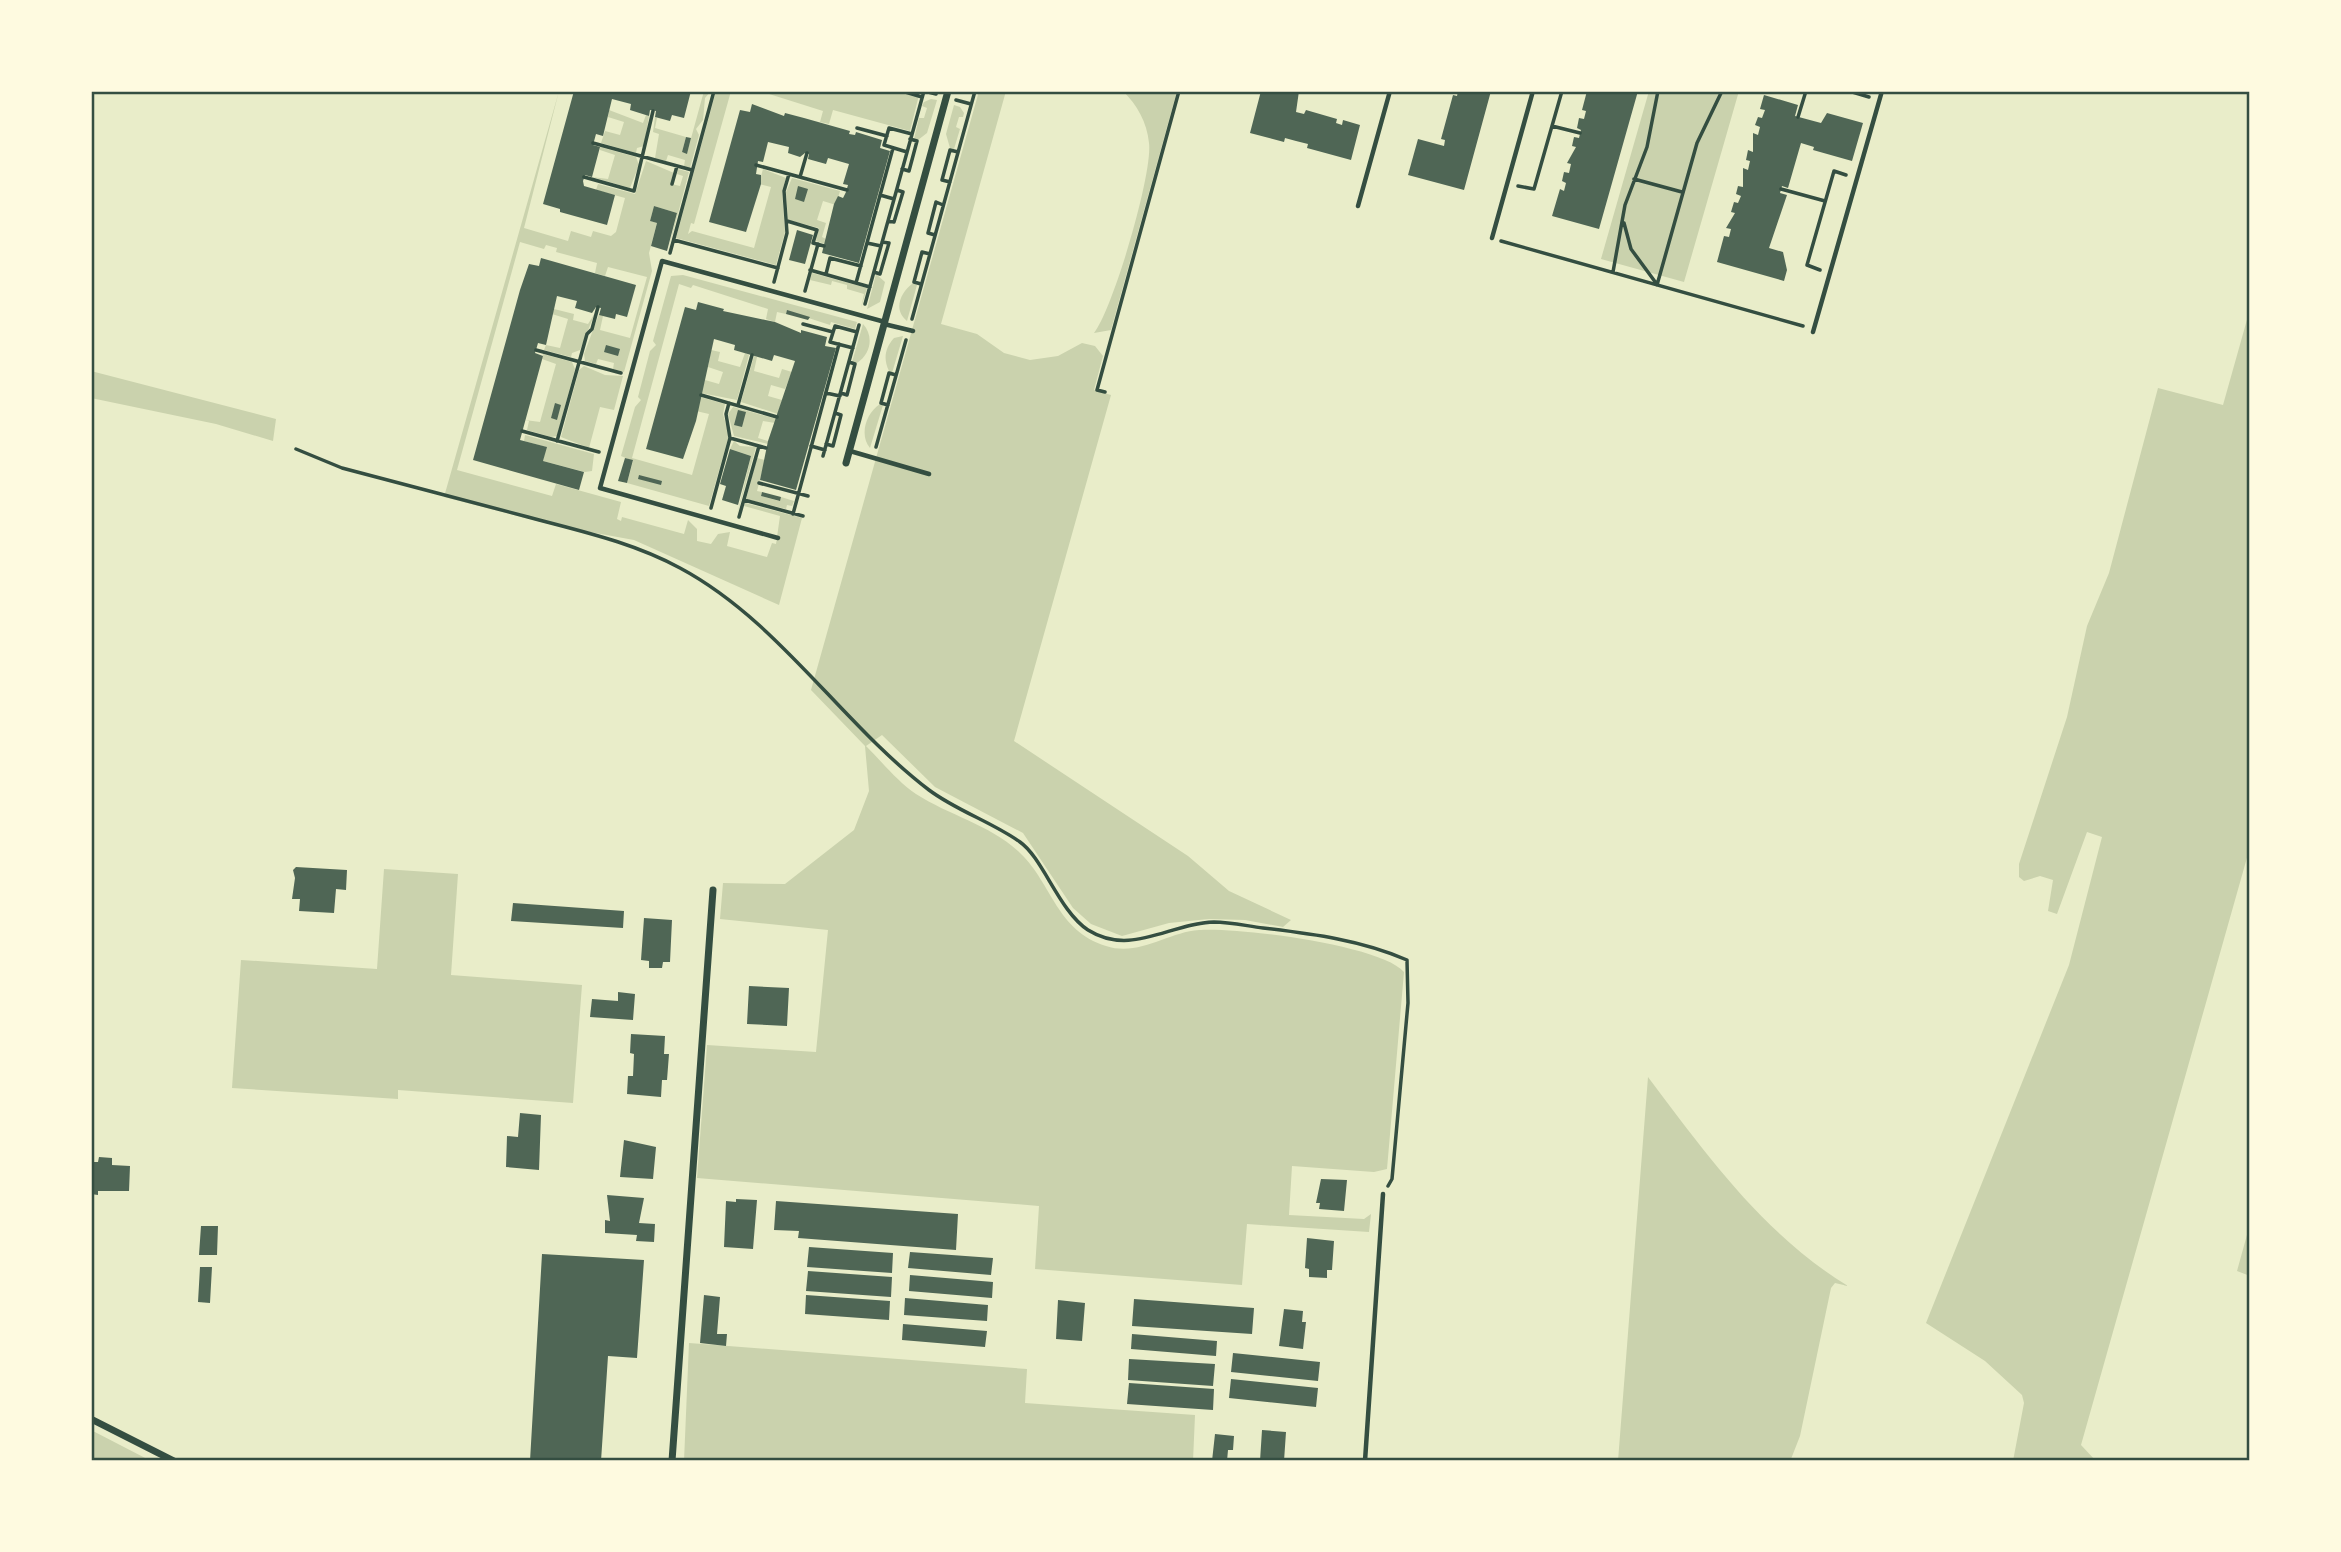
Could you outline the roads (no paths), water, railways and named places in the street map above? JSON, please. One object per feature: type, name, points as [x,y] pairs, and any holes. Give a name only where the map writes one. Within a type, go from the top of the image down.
[{"type":"street","points":[[846,463],[948,91]]},
{"type":"street","points":[[672,1461],[713,890]]},
{"type":"street","points":[[91,1419],[174,1461]]},
{"type":"lane","points":[[1358,205],[1390,91]]},
{"type":"lane","points":[[1492,238],[1533,91]]},
{"type":"lane","points":[[1813,331],[1882,91]]},
{"type":"lane","points":[[778,537],[600,488],[662,261],[913,331]]},
{"type":"lane","points":[[849,450],[929,474]]},
{"type":"lane","points":[[1364,1461],[1384,1194]]}]
